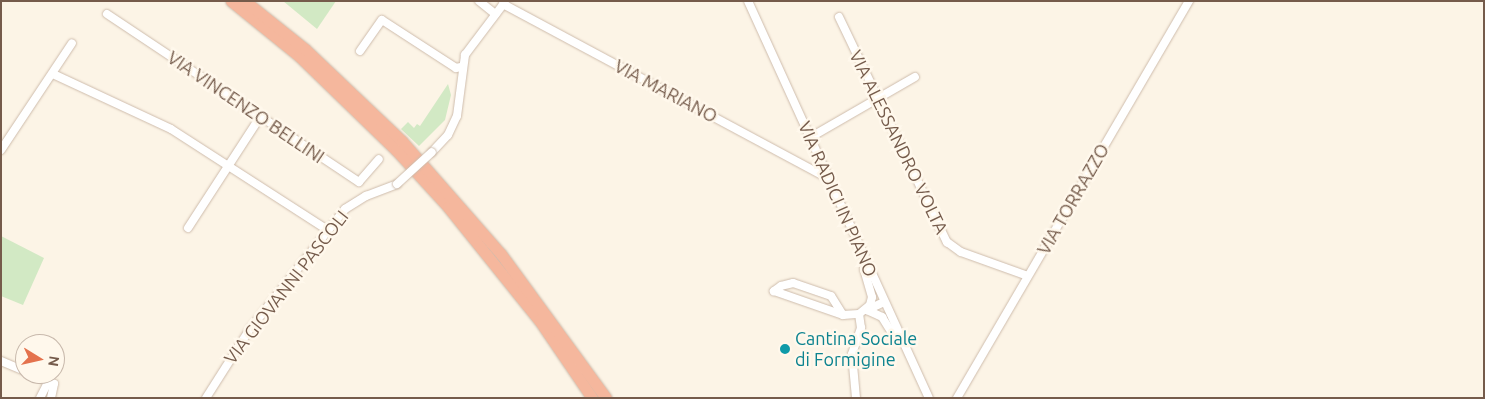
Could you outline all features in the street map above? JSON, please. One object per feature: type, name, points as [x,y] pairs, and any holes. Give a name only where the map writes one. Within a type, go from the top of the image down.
[{"type":"highway","points":[[230,1],[299,56],[422,179],[539,320],[592,398]]},
{"type":"highway","points":[[246,1],[305,49],[420,161],[501,254],[606,398]]},
{"type":"street","points":[[479,1],[495,14]]},
{"type":"street","name":"VIA RADICI IN PIANO","points":[[748,1],[929,398]]},
{"type":"street","name":"VIA TORRAZZO","points":[[957,398],[1189,1]]},
{"type":"street","name":"VIA GIOVANNI PASCOLI","points":[[206,398],[250,329],[328,230],[355,202],[397,184],[448,135],[457,116],[461,66],[468,49],[504,3]]},
{"type":"street","name":"VIA MARIANO","points":[[504,3],[830,179]]},
{"type":"street","name":"VIA VINCENZO BELLINI","points":[[107,14],[360,182],[379,159]]},
{"type":"street","name":"VIA ALESSANDRO VOLTA","points":[[839,17],[947,242],[960,252],[1028,276]]},
{"type":"street","points":[[360,51],[382,20],[450,65],[456,68],[461,66]]},
{"type":"street","points":[[1,150],[72,43]]},
{"type":"street","points":[[53,74],[171,129],[328,230]]},
{"type":"street","points":[[811,137],[915,77]]},
{"type":"street","points":[[188,228],[260,117]]},
{"type":"street","points":[[866,258],[864,269],[872,297],[866,310]]},
{"type":"street","points":[[843,315],[831,296],[793,283],[781,286],[774,292],[843,315],[859,314],[884,302]]},
{"type":"street","points":[[866,310],[882,317],[892,333],[901,339]]},
{"type":"street","points":[[856,398],[852,354],[861,328],[859,314]]},
{"type":"street","points":[[1,361],[15,367]]},
{"type":"street","points":[[40,398],[47,384]]},
{"type":"street","points":[[51,398],[55,386],[52,384]]},
{"type":"green space","points":[[283,1],[336,1],[317,29]]},
{"type":"green space","points":[[448,84],[451,95],[445,120],[419,146],[401,129],[408,122],[414,128],[417,124],[420,126]]},
{"type":"green space","points":[[1,236],[44,258],[23,305],[1,296]]},
{"type":"place","name":"Cantina Sociale di Formigine","points":[[785,349]]}]
